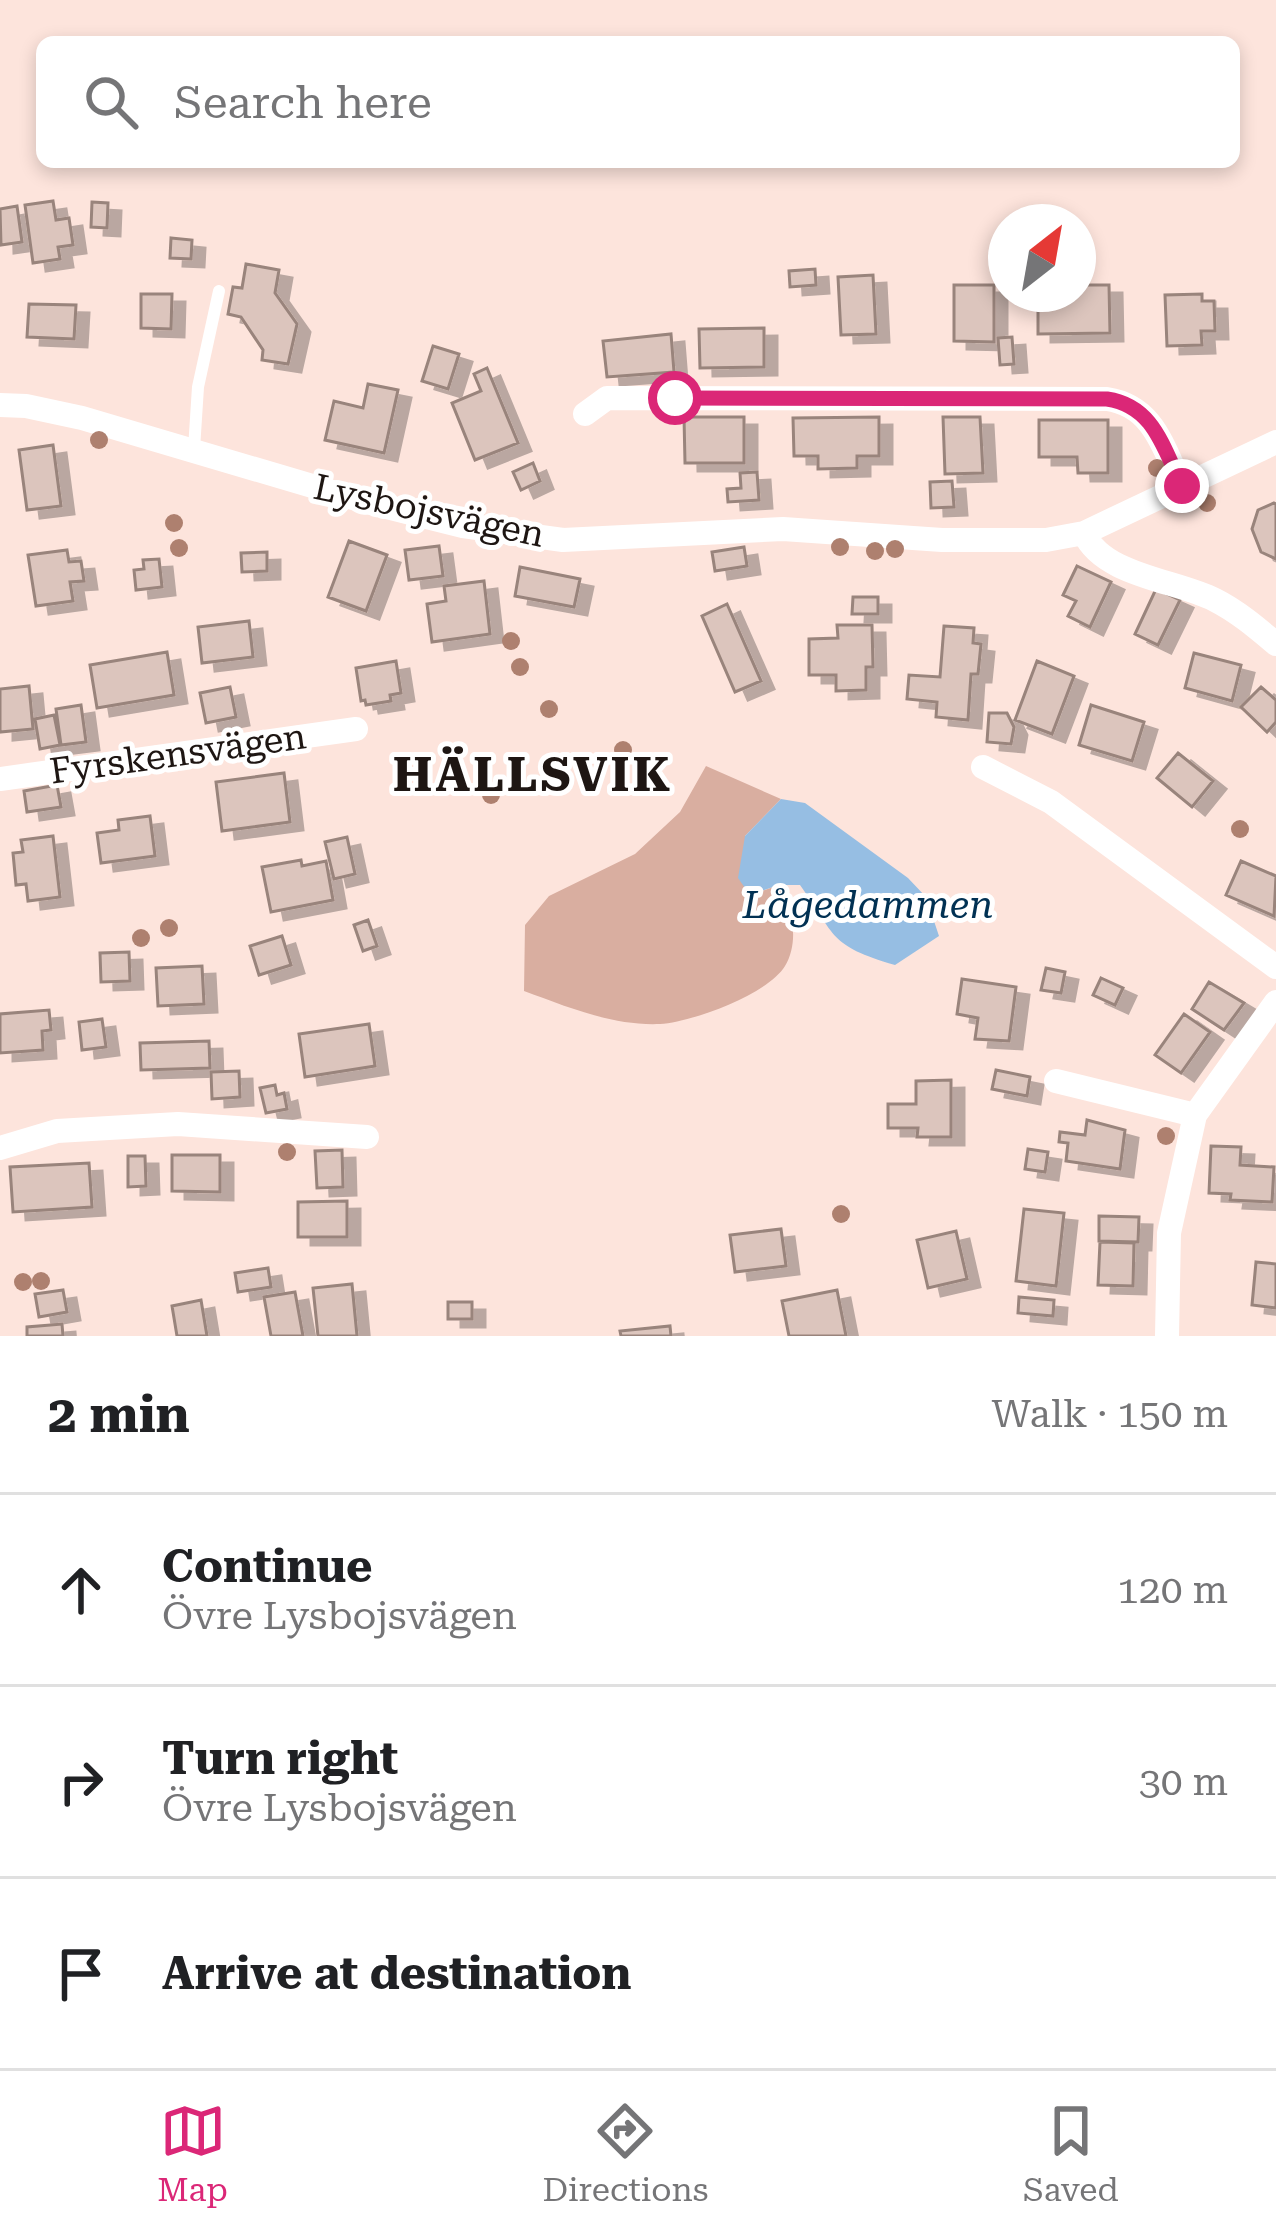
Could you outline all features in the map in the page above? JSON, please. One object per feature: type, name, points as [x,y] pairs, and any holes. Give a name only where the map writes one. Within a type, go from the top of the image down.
[{"type":"street","points":[[584,414],[607,398],[1107,399],[1129,402],[1144,414],[1182,486]]},
{"type":"street","name":"Lysbojsvägen","points":[[0,405],[70,416],[464,526],[563,540],[782,529],[984,542],[1046,540],[1084,532],[1276,442]]},
{"type":"street","points":[[1084,532],[1095,550],[1124,567],[1221,603],[1276,644]]},
{"type":"street","name":"Fyrskensvägen","points":[[0,779],[356,728]]},
{"type":"street","points":[[983,767],[1051,802],[1276,967]]},
{"type":"street","points":[[1167,1336],[1168,1233],[1195,1115],[1276,1002]]},
{"type":"street","points":[[1056,1082],[1195,1115]]},
{"type":"street","points":[[0,1148],[57,1132],[178,1124],[368,1137]]},
{"type":"lane","points":[[194,449],[198,386],[219,291]]},
{"type":"shaded area","points":[[706,766],[781,799],[745,836],[751,895],[779,885],[788,903],[793,935],[785,966],[763,987],[728,1005],[660,1024],[607,1019],[524,991],[525,925],[549,896],[635,854],[680,812]]},
{"type":"water","name":"Lågedammen","points":[[781,799],[805,803],[908,878],[926,897],[939,936],[895,965],[845,945],[800,885],[779,885],[750,895],[738,878],[745,836]]},
{"type":"building","points":[[53,201],[56,220],[69,218],[73,245],[58,247],[60,259],[33,263],[25,205]]},
{"type":"building","points":[[92,202],[108,203],[107,228],[91,227]]},
{"type":"building","points":[[17,206],[22,242],[1,245],[0,209]]},
{"type":"building","points":[[171,238],[192,240],[191,259],[170,258]]},
{"type":"building","points":[[246,264],[279,270],[275,293],[297,324],[288,364],[262,360],[263,350],[241,317],[228,314],[233,287],[242,288]]},
{"type":"building","points":[[815,269],[816,285],[790,287],[789,271]]},
{"type":"building","points":[[873,275],[876,334],[841,335],[838,277]]},
{"type":"building","points":[[954,285],[988,285],[994,342],[954,341]]},
{"type":"building","points":[[1096,285],[1109,285],[1110,333],[1038,334],[1038,312],[1096,312]]},
{"type":"building","points":[[141,294],[172,294],[171,329],[141,328]]},
{"type":"building","points":[[1202,294],[1202,301],[1214,301],[1215,331],[1201,331],[1202,345],[1167,346],[1165,295]]},
{"type":"building","points":[[29,304],[76,305],[74,339],[27,337]]},
{"type":"building","points":[[764,328],[764,367],[700,368],[699,329]]},
{"type":"building","points":[[671,334],[674,372],[607,377],[603,341]]},
{"type":"building","points":[[1012,337],[1014,364],[1000,365],[998,338]]},
{"type":"building","points":[[433,346],[459,354],[448,389],[422,381]]},
{"type":"building","points":[[487,368],[518,443],[475,460],[452,403],[481,391],[474,374]]},
{"type":"building","points":[[368,384],[398,390],[384,453],[325,440],[334,401],[363,408]]},
{"type":"building","points":[[684,417],[744,417],[744,463],[685,463]]},
{"type":"building","points":[[879,417],[879,456],[857,456],[857,468],[818,469],[818,456],[794,456],[793,418]]},
{"type":"building","points":[[943,417],[980,417],[983,473],[945,474]]},
{"type":"building","points":[[1039,420],[1108,420],[1108,473],[1078,473],[1077,457],[1039,457]]},
{"type":"building","points":[[53,445],[61,506],[27,510],[19,450]]},
{"type":"building","points":[[533,463],[540,481],[521,490],[513,472]]},
{"type":"building","points":[[757,472],[759,500],[728,502],[727,489],[741,488],[740,473]]},
{"type":"building","points":[[952,481],[954,507],[931,508],[930,482]]},
{"type":"building","points":[[1274,503],[1276,559],[1261,552],[1252,529],[1258,510]]},
{"type":"building","points":[[349,541],[387,555],[366,611],[328,597]]},
{"type":"building","points":[[439,546],[443,576],[409,580],[405,550]]},
{"type":"building","points":[[744,547],[747,566],[715,571],[712,552]]},
{"type":"building","points":[[67,550],[69,562],[81,561],[84,581],[70,582],[73,601],[36,606],[28,555]]},
{"type":"building","points":[[267,552],[267,571],[242,572],[241,553]]},
{"type":"building","points":[[159,559],[162,587],[136,590],[134,570],[144,569],[143,560]]},
{"type":"building","points":[[1077,566],[1111,582],[1090,627],[1068,616],[1076,601],[1063,595]]},
{"type":"building","points":[[520,567],[580,579],[574,607],[515,596]]},
{"type":"building","points":[[484,581],[490,634],[432,642],[427,604],[446,601],[444,586]]},
{"type":"building","points":[[1156,589],[1180,600],[1158,645],[1135,634]]},
{"type":"building","points":[[853,597],[878,597],[878,614],[852,614]]},
{"type":"building","points":[[727,604],[761,681],[735,692],[702,616]]},
{"type":"building","points":[[249,621],[253,657],[202,663],[198,627]]},
{"type":"building","points":[[837,625],[872,625],[873,667],[866,667],[866,690],[836,691],[836,675],[809,675],[809,639],[838,638]]},
{"type":"building","points":[[944,626],[974,628],[973,643],[981,644],[978,674],[971,674],[968,720],[936,717],[937,702],[907,699],[909,675],[940,677]]},
{"type":"building","points":[[167,652],[174,695],[97,708],[90,665]]},
{"type":"building","points":[[1194,653],[1241,665],[1232,701],[1185,688]]},
{"type":"building","points":[[396,661],[401,693],[390,695],[391,701],[366,705],[361,701],[356,668]]},
{"type":"building","points":[[1037,661],[1074,676],[1052,734],[1015,720]]},
{"type":"building","points":[[29,686],[33,729],[0,732],[0,689]]},
{"type":"building","points":[[230,687],[236,717],[206,723],[200,693]]},
{"type":"building","points":[[1261,687],[1276,700],[1276,722],[1267,732],[1241,707]]},
{"type":"building","points":[[81,705],[86,742],[61,745],[56,709]]},
{"type":"building","points":[[1091,705],[1144,722],[1132,761],[1079,745]]},
{"type":"building","points":[[989,713],[1007,713],[1014,727],[1011,744],[987,742]]},
{"type":"building","points":[[54,715],[60,745],[40,749],[35,719]]},
{"type":"building","points":[[1178,753],[1213,781],[1192,807],[1157,778]]},
{"type":"building","points":[[284,773],[290,822],[222,831],[216,782]]},
{"type":"building","points":[[57,785],[61,807],[27,812],[24,791]]},
{"type":"building","points":[[150,816],[155,856],[101,863],[97,833],[119,830],[118,820]]},
{"type":"building","points":[[53,836],[60,897],[28,901],[26,884],[16,885],[13,853],[23,852],[21,840]]},
{"type":"building","points":[[347,837],[355,874],[334,879],[325,842]]},
{"type":"building","points":[[301,860],[302,866],[326,861],[333,900],[271,912],[262,867]]},
{"type":"building","points":[[1241,861],[1276,876],[1274,916],[1226,895]]},
{"type":"building","points":[[368,920],[377,946],[363,951],[354,925]]},
{"type":"building","points":[[282,936],[291,965],[259,975],[250,946]]},
{"type":"building","points":[[129,952],[130,981],[101,982],[100,953]]},
{"type":"building","points":[[202,966],[204,1004],[158,1006],[156,968]]},
{"type":"building","points":[[1046,968],[1065,972],[1061,993],[1041,990]]},
{"type":"building","points":[[1101,978],[1123,988],[1115,1005],[1093,995]]},
{"type":"building","points":[[962,979],[1016,987],[1009,1041],[975,1039],[978,1018],[957,1014]]},
{"type":"building","points":[[1209,982],[1244,1003],[1224,1030],[1192,1009]]},
{"type":"building","points":[[49,1010],[51,1030],[42,1031],[43,1050],[0,1053],[0,1014]]},
{"type":"building","points":[[1184,1014],[1210,1032],[1181,1073],[1155,1055]]},
{"type":"building","points":[[102,1019],[106,1047],[82,1050],[79,1022]]},
{"type":"building","points":[[369,1024],[375,1066],[305,1077],[299,1034]]},
{"type":"building","points":[[209,1041],[210,1068],[141,1070],[140,1043]]},
{"type":"building","points":[[996,1070],[1030,1077],[1027,1096],[992,1089]]},
{"type":"building","points":[[239,1071],[240,1097],[212,1099],[211,1072]]},
{"type":"building","points":[[951,1080],[951,1137],[917,1137],[918,1128],[888,1128],[888,1104],[916,1104],[916,1081]]},
{"type":"building","points":[[275,1085],[277,1095],[284,1093],[287,1109],[266,1113],[260,1088]]},
{"type":"building","points":[[1087,1120],[1125,1130],[1120,1169],[1066,1161],[1068,1143],[1059,1142],[1060,1132],[1085,1135]]},
{"type":"building","points":[[1211,1146],[1241,1147],[1240,1165],[1274,1167],[1272,1202],[1230,1200],[1231,1194],[1209,1193]]},
{"type":"building","points":[[1028,1149],[1048,1152],[1045,1172],[1025,1169]]},
{"type":"building","points":[[342,1150],[343,1187],[317,1188],[315,1151]]},
{"type":"building","points":[[172,1155],[220,1155],[220,1192],[172,1191]]},
{"type":"building","points":[[128,1156],[145,1156],[146,1186],[128,1187]]},
{"type":"building","points":[[89,1163],[92,1207],[13,1212],[10,1167]]},
{"type":"building","points":[[347,1201],[347,1237],[298,1237],[298,1202]]},
{"type":"building","points":[[1024,1209],[1064,1213],[1056,1286],[1016,1281]]},
{"type":"building","points":[[1099,1216],[1139,1217],[1138,1242],[1099,1241]]},
{"type":"building","points":[[781,1229],[786,1266],[735,1272],[730,1235]]},
{"type":"building","points":[[956,1231],[967,1279],[928,1288],[917,1240]]},
{"type":"building","points":[[1100,1242],[1134,1243],[1133,1286],[1098,1285]]},
{"type":"building","points":[[1256,1262],[1276,1264],[1276,1308],[1252,1305]]},
{"type":"building","points":[[268,1268],[271,1287],[238,1292],[235,1273]]},
{"type":"building","points":[[352,1284],[357,1336],[318,1336],[313,1288]]},
{"type":"building","points":[[63,1290],[67,1312],[39,1317],[35,1294]]},
{"type":"building","points":[[837,1290],[846,1336],[789,1336],[782,1301]]},
{"type":"building","points":[[295,1292],[303,1336],[271,1336],[264,1297]]},
{"type":"building","points":[[1019,1297],[1054,1300],[1053,1316],[1018,1313]]},
{"type":"building","points":[[201,1300],[207,1336],[177,1336],[172,1306]]},
{"type":"building","points":[[448,1302],[472,1302],[472,1319],[448,1319]]},
{"type":"building","points":[[62,1324],[63,1336],[27,1336],[27,1327]]},
{"type":"building","points":[[670,1326],[671,1336],[621,1336],[620,1331]]},
{"type":"district","name":"HÄLLSVIK","points":[[533,775]]},
{"type":"route","points":[[675,398],[1129,402],[1144,414],[1182,486]]}]
